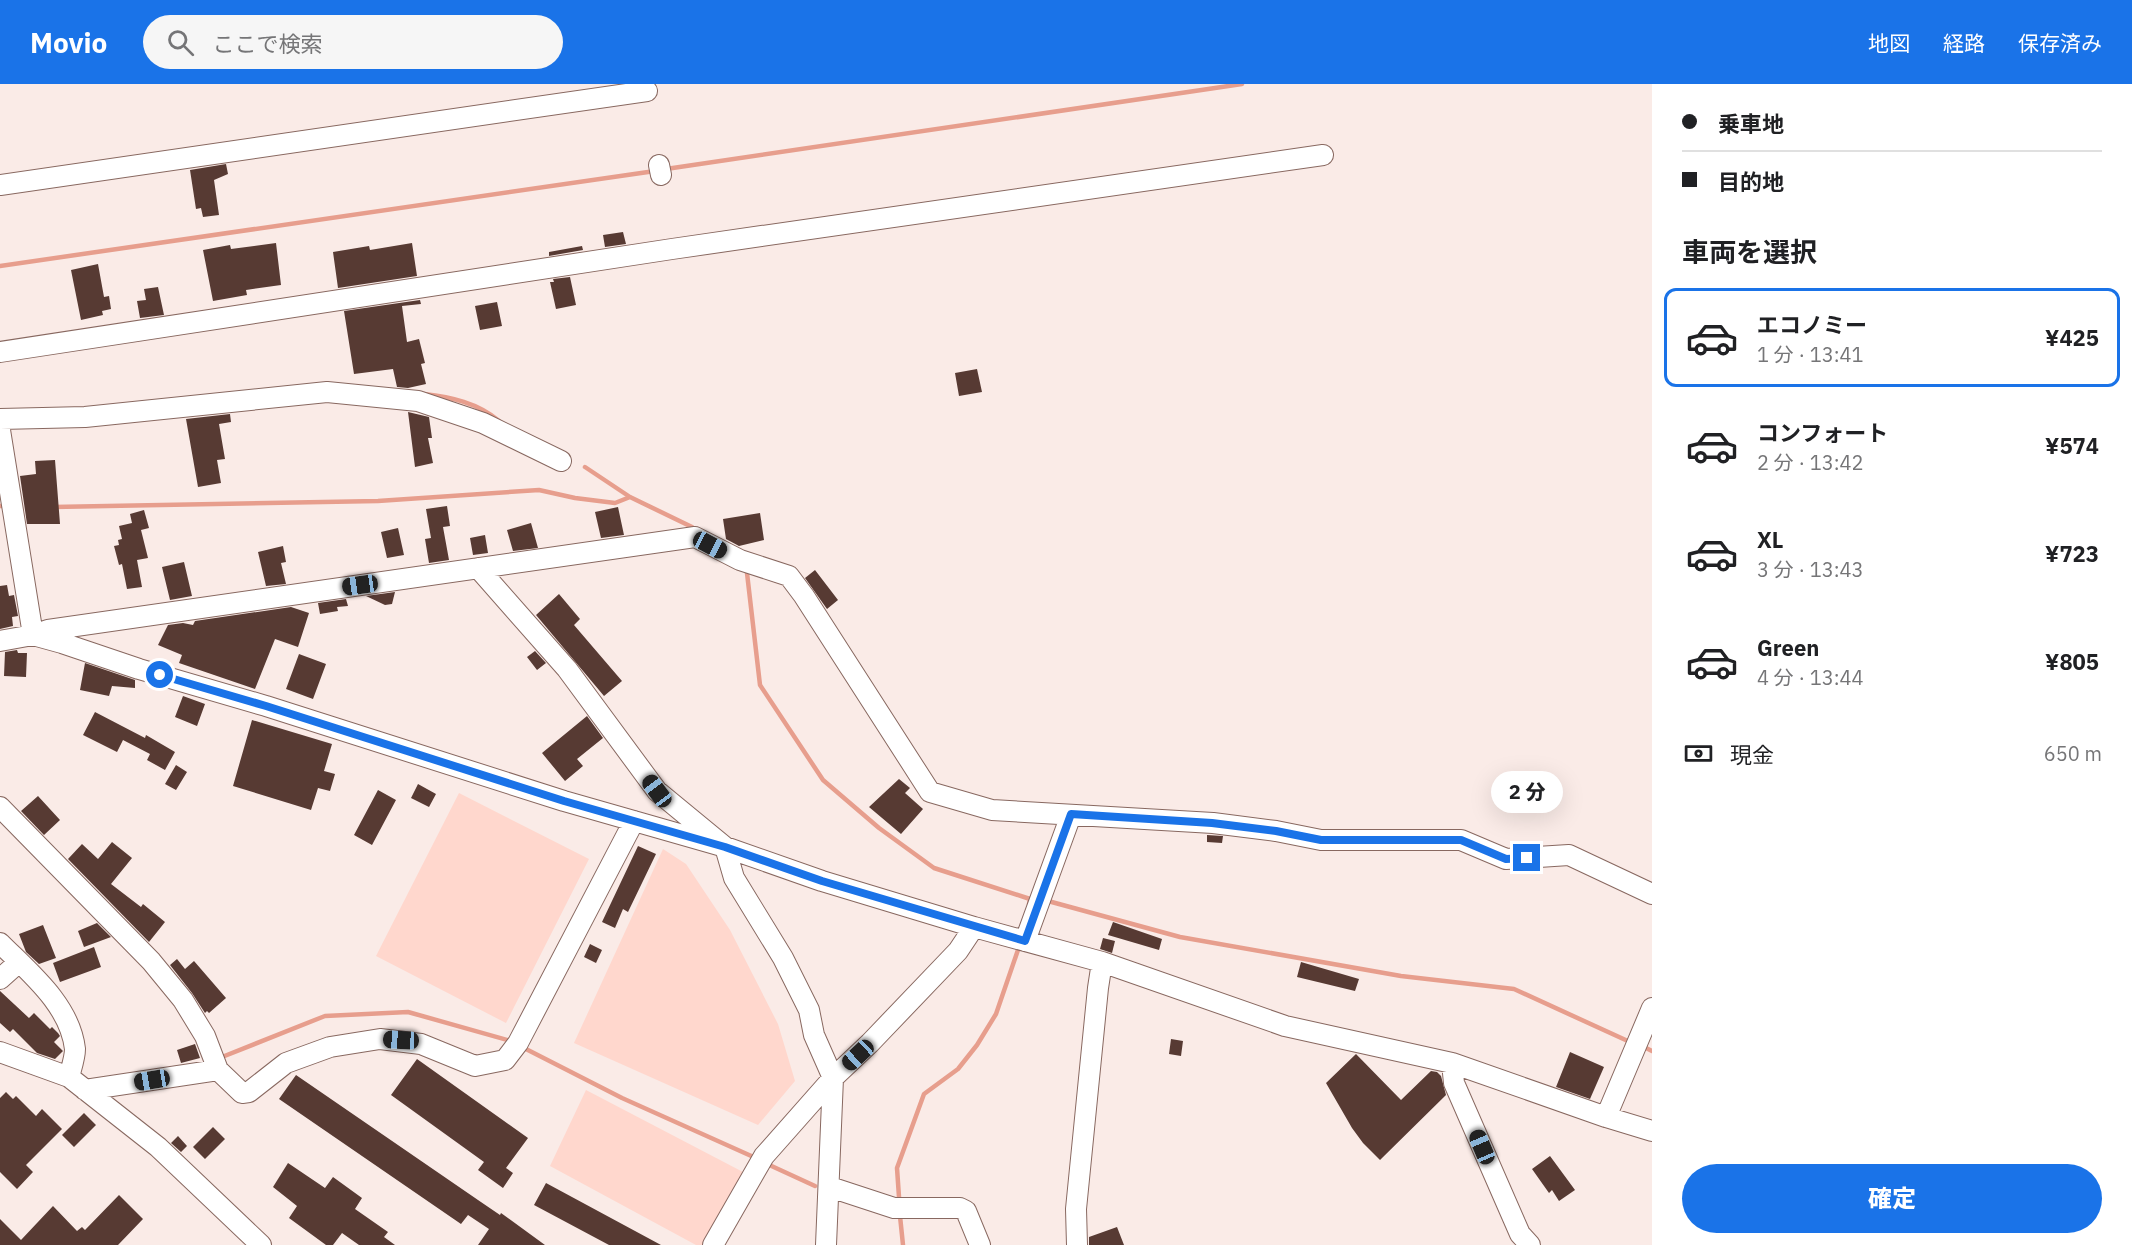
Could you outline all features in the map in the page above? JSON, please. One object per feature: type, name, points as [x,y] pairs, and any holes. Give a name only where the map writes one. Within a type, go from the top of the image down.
[{"type":"street","points":[[0,185],[647,92]]},
{"type":"street","points":[[0,352],[684,247],[1323,155]]},
{"type":"street","points":[[0,419],[84,417],[327,392],[418,401],[483,423],[561,461]]},
{"type":"street","points":[[0,430],[7,516],[33,636]]},
{"type":"street","points":[[0,641],[33,636],[48,630],[695,537],[740,560],[789,576],[930,792],[992,810],[1212,823],[1276,831],[1321,840],[1461,840],[1506,859],[1569,855],[1652,894]]},
{"type":"street","points":[[478,568],[567,669],[657,791],[725,847],[734,878],[783,958],[809,1010],[814,1035],[833,1078],[826,1245]]},
{"type":"street","points":[[33,636],[266,706],[553,798],[725,847],[822,881],[974,927],[1102,962],[1285,1026],[1452,1063],[1652,1131]]},
{"type":"street","points":[[0,807],[100,910],[136,943],[164,976],[183,1000],[205,1036],[218,1070],[242,1093],[249,1092],[286,1063],[330,1047],[380,1039],[421,1044],[475,1066],[505,1060],[517,1045],[634,821]]},
{"type":"street","points":[[1025,941],[1071,814]]},
{"type":"street","points":[[713,1245],[762,1161],[833,1078],[870,1043],[951,958],[974,927]]},
{"type":"street","points":[[0,943],[45,987],[69,1023],[75,1051],[69,1077]]},
{"type":"street","points":[[0,979],[19,962]]},
{"type":"street","points":[[1077,1245],[1077,1197],[1102,962]]},
{"type":"street","points":[[1606,1117],[1652,1008]]},
{"type":"street","points":[[0,1052],[69,1077],[158,1147],[261,1245]]},
{"type":"street","points":[[1452,1063],[1454,1083],[1520,1233],[1530,1245]]},
{"type":"street","points":[[85,1090],[218,1070]]},
{"type":"street","points":[[830,1187],[894,1208],[960,1208],[966,1211],[980,1245]]},
{"type":"shaded area","points":[[459,793],[589,859],[506,1023],[376,956]]},
{"type":"shaded area","points":[[663,849],[686,864],[730,930],[778,1024],[795,1081],[758,1125],[574,1043]]},
{"type":"shaded area","points":[[586,1090],[743,1172],[703,1245],[696,1245],[550,1166]]},
{"type":"building","points":[[226,164],[228,174],[214,180],[219,215],[203,217],[201,208],[196,209],[190,170]]},
{"type":"building","points":[[623,232],[626,244],[605,247],[603,235]]},
{"type":"building","points":[[276,243],[281,285],[246,290],[247,295],[213,301],[203,250],[230,245],[231,249]]},
{"type":"building","points":[[412,243],[417,276],[338,288],[333,252],[369,246],[370,250]]},
{"type":"building","points":[[582,246],[583,250],[549,256],[549,252]]},
{"type":"building","points":[[98,264],[104,297],[109,296],[111,309],[102,311],[103,315],[81,320],[71,270]]},
{"type":"building","points":[[570,277],[576,305],[556,309],[550,282],[554,282],[553,279]]},
{"type":"building","points":[[158,287],[164,315],[140,318],[137,301],[146,300],[144,289]]},
{"type":"building","points":[[420,300],[421,304],[402,306],[407,342],[419,339],[425,363],[421,364],[426,384],[408,388],[397,387],[393,369],[354,374],[344,311]]},
{"type":"building","points":[[497,302],[502,326],[480,330],[475,306]]},
{"type":"building","points":[[977,369],[982,392],[959,396],[955,373]]},
{"type":"building","points":[[408,412],[429,417],[432,438],[428,438],[433,463],[415,467]]},
{"type":"building","points":[[230,414],[231,422],[219,424],[225,459],[217,460],[221,483],[198,487],[186,419]]},
{"type":"building","points":[[55,460],[60,524],[27,524],[20,476],[36,474],[35,461]]},
{"type":"building","points":[[447,506],[450,526],[443,527],[449,560],[429,563],[425,539],[431,538],[426,509]]},
{"type":"building","points":[[618,507],[624,535],[601,538],[595,512]]},
{"type":"building","points":[[144,510],[149,528],[141,530],[148,558],[137,560],[142,587],[127,589],[122,564],[119,565],[114,546],[119,545],[118,540],[122,539],[119,526],[132,523],[130,514]]},
{"type":"building","points":[[760,513],[764,540],[739,546],[726,539],[723,519]]},
{"type":"building","points":[[531,523],[538,548],[513,551],[507,530]]},
{"type":"building","points":[[398,528],[404,555],[387,558],[381,532]]},
{"type":"building","points":[[485,535],[488,553],[473,555],[470,538]]},
{"type":"building","points":[[283,546],[286,562],[281,563],[286,584],[266,586],[258,552]]},
{"type":"building","points":[[184,562],[192,596],[170,600],[162,567]]},
{"type":"building","points":[[815,570],[838,600],[827,609],[805,578]]},
{"type":"building","points":[[7,585],[9,596],[14,595],[18,616],[12,617],[13,626],[0,629],[0,586]]},
{"type":"building","points":[[395,592],[392,604],[385,605],[366,596]]},
{"type":"building","points":[[559,594],[580,619],[574,625],[622,681],[604,696],[536,615]]},
{"type":"building","points":[[346,599],[348,606],[337,607],[338,611],[320,614],[318,603]]},
{"type":"building","points":[[291,607],[309,613],[298,647],[275,639],[255,689],[179,663],[182,655],[158,645],[168,625],[183,623],[193,625],[195,621]]},
{"type":"building","points":[[17,650],[18,653],[27,653],[26,677],[4,676],[5,652]]},
{"type":"building","points":[[535,651],[546,663],[537,670],[527,657]]},
{"type":"building","points":[[299,654],[326,664],[313,699],[286,689]]},
{"type":"building","points":[[85,663],[135,680],[135,688],[112,686],[109,696],[80,690]]},
{"type":"building","points":[[183,696],[205,704],[197,726],[175,717]]},
{"type":"building","points":[[95,712],[145,738],[146,735],[175,752],[165,770],[147,760],[150,754],[123,740],[117,752],[83,735]]},
{"type":"building","points":[[587,716],[603,738],[577,759],[583,766],[565,781],[542,753]]},
{"type":"building","points":[[252,720],[332,744],[324,771],[335,774],[330,791],[318,788],[311,810],[233,786]]},
{"type":"building","points":[[176,765],[187,772],[176,790],[165,784]]},
{"type":"building","points":[[899,779],[910,788],[905,793],[923,809],[901,834],[869,807]]},
{"type":"building","points":[[418,784],[436,794],[429,807],[411,798]]},
{"type":"building","points":[[378,790],[396,800],[372,845],[354,835]]},
{"type":"building","points":[[38,796],[60,820],[44,835],[21,811]]},
{"type":"building","points":[[1207,835],[1223,836],[1222,843],[1207,842]]},
{"type":"building","points":[[112,842],[132,858],[111,884],[141,907],[143,904],[165,922],[149,942],[68,859],[82,844],[98,859]]},
{"type":"building","points":[[638,846],[656,854],[628,912],[623,909],[615,928],[602,922]]},
{"type":"building","points":[[1113,922],[1162,939],[1159,950],[1108,935]]},
{"type":"building","points":[[97,923],[111,937],[84,947],[78,931]]},
{"type":"building","points":[[43,925],[56,958],[39,964],[26,952],[19,934]]},
{"type":"building","points":[[1103,938],[1115,941],[1112,953],[1100,949]]},
{"type":"building","points":[[590,944],[602,950],[596,963],[584,957]]},
{"type":"building","points":[[94,947],[101,967],[60,982],[53,963]]},
{"type":"building","points":[[177,959],[185,969],[194,961],[226,998],[209,1013],[207,1011],[205,1013],[170,965]]},
{"type":"building","points":[[1301,962],[1359,979],[1355,991],[1297,977]]},
{"type":"building","points":[[0,991],[29,1018],[34,1013],[50,1029],[52,1027],[58,1033],[60,1036],[54,1042],[63,1051],[55,1059],[37,1053],[13,1029],[10,1032],[0,1023]]},
{"type":"building","points":[[1171,1039],[1183,1041],[1181,1056],[1169,1054]]},
{"type":"building","points":[[195,1044],[200,1058],[181,1063],[177,1050]]},
{"type":"building","points":[[1570,1052],[1604,1067],[1590,1099],[1556,1087]]},
{"type":"building","points":[[1356,1054],[1401,1100],[1431,1071],[1441,1076],[1446,1095],[1380,1160],[1352,1128],[1326,1083]]},
{"type":"building","points":[[417,1059],[528,1138],[506,1168],[513,1173],[503,1188],[478,1170],[484,1162],[391,1095]]},
{"type":"building","points":[[296,1075],[545,1245],[478,1245],[489,1229],[468,1215],[461,1224],[279,1099]]},
{"type":"building","points":[[6,1092],[13,1099],[16,1096],[36,1116],[42,1109],[62,1129],[26,1165],[33,1172],[17,1189],[0,1172],[0,1098]]},
{"type":"building","points":[[84,1113],[96,1125],[74,1147],[62,1135]]},
{"type":"building","points":[[213,1127],[225,1139],[205,1159],[193,1147]]},
{"type":"building","points":[[178,1136],[187,1146],[181,1152],[171,1143]]},
{"type":"building","points":[[1550,1156],[1575,1190],[1559,1201],[1552,1190],[1549,1193],[1532,1169]]},
{"type":"building","points":[[288,1163],[325,1188],[333,1177],[362,1198],[355,1209],[388,1232],[384,1237],[395,1245],[359,1245],[342,1233],[333,1245],[326,1245],[289,1218],[297,1206],[273,1187]]},
{"type":"building","points":[[546,1183],[661,1245],[609,1245],[534,1205]]},
{"type":"building","points":[[119,1195],[143,1219],[118,1245],[0,1245],[0,1219],[21,1240],[53,1206],[77,1231],[82,1227],[85,1230]]},
{"type":"building","points":[[1117,1227],[1124,1245],[1089,1245],[1089,1237]]},
{"type":"waterway","points":[[666,169],[1242,84]]},
{"type":"waterway","points":[[0,266],[655,171]]},
{"type":"waterway","points":[[424,394],[464,402],[499,421]]},
{"type":"waterway","points":[[585,467],[630,497],[692,527]]},
{"type":"waterway","points":[[53,507],[378,501],[539,490],[575,498],[615,503],[630,497]]},
{"type":"waterway","points":[[747,573],[760,685],[823,780],[879,828],[934,868],[1030,899],[1029,904]]},
{"type":"waterway","points":[[1048,901],[1180,937],[1401,976],[1514,989],[1630,1042]]},
{"type":"waterway","points":[[899,1197],[897,1168],[924,1094],[958,1069],[977,1045],[996,1014],[1019,947]]},
{"type":"waterway","points":[[222,1057],[325,1016],[408,1012],[511,1041]]},
{"type":"waterway","points":[[522,1047],[622,1098],[758,1159]]},
{"type":"waterway","points":[[1644,1047],[1652,1051]]},
{"type":"waterway","points":[[765,1163],[815,1186]]},
{"type":"waterway","points":[[900,1216],[903,1245]]},
{"type":"route","points":[[160,675],[266,706],[564,801],[725,847],[822,881],[1025,941],[1071,814],[1212,823],[1276,831],[1321,840],[1461,840],[1506,859],[1527,858]]}]
